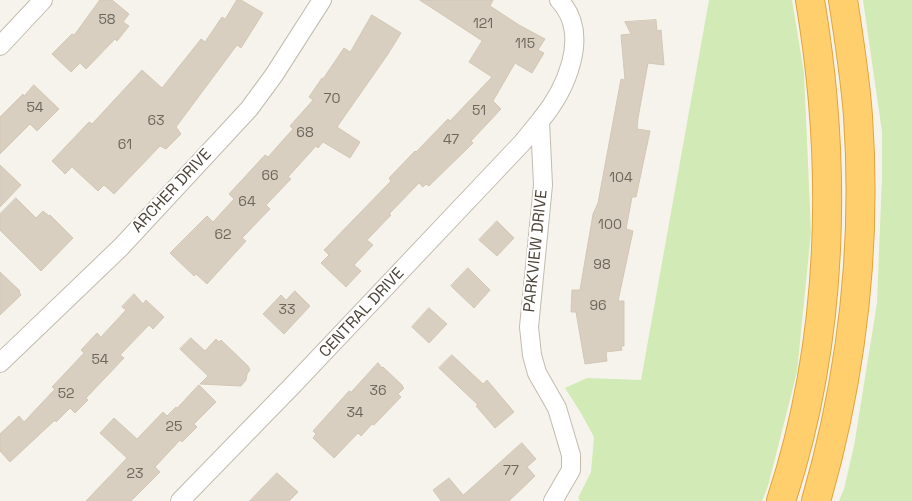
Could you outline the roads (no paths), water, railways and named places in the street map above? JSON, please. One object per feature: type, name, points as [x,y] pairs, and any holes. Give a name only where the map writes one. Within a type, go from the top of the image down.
[{"type":"highway","points":[[780,501],[802,426],[824,289],[827,181],[826,138],[820,66],[810,0]]},
{"type":"highway","points":[[816,501],[834,432],[846,372],[859,254],[860,183],[858,115],[843,0]]},
{"type":"street","points":[[0,46],[43,0]]},
{"type":"street","name":"ARCHER DRIVE","points":[[0,363],[120,246],[249,109],[274,75],[322,0]]},
{"type":"street","points":[[540,121],[552,106],[564,85],[574,52],[574,32],[570,16],[559,0]]},
{"type":"street","name":"CENTRAL DRIVE","points":[[180,501],[292,386],[522,143],[540,121]]},
{"type":"street","name":"PARKVIEW DRIVE","points":[[540,121],[543,185],[529,326],[532,355],[537,373],[557,408],[571,454],[571,470],[553,501]]}]
